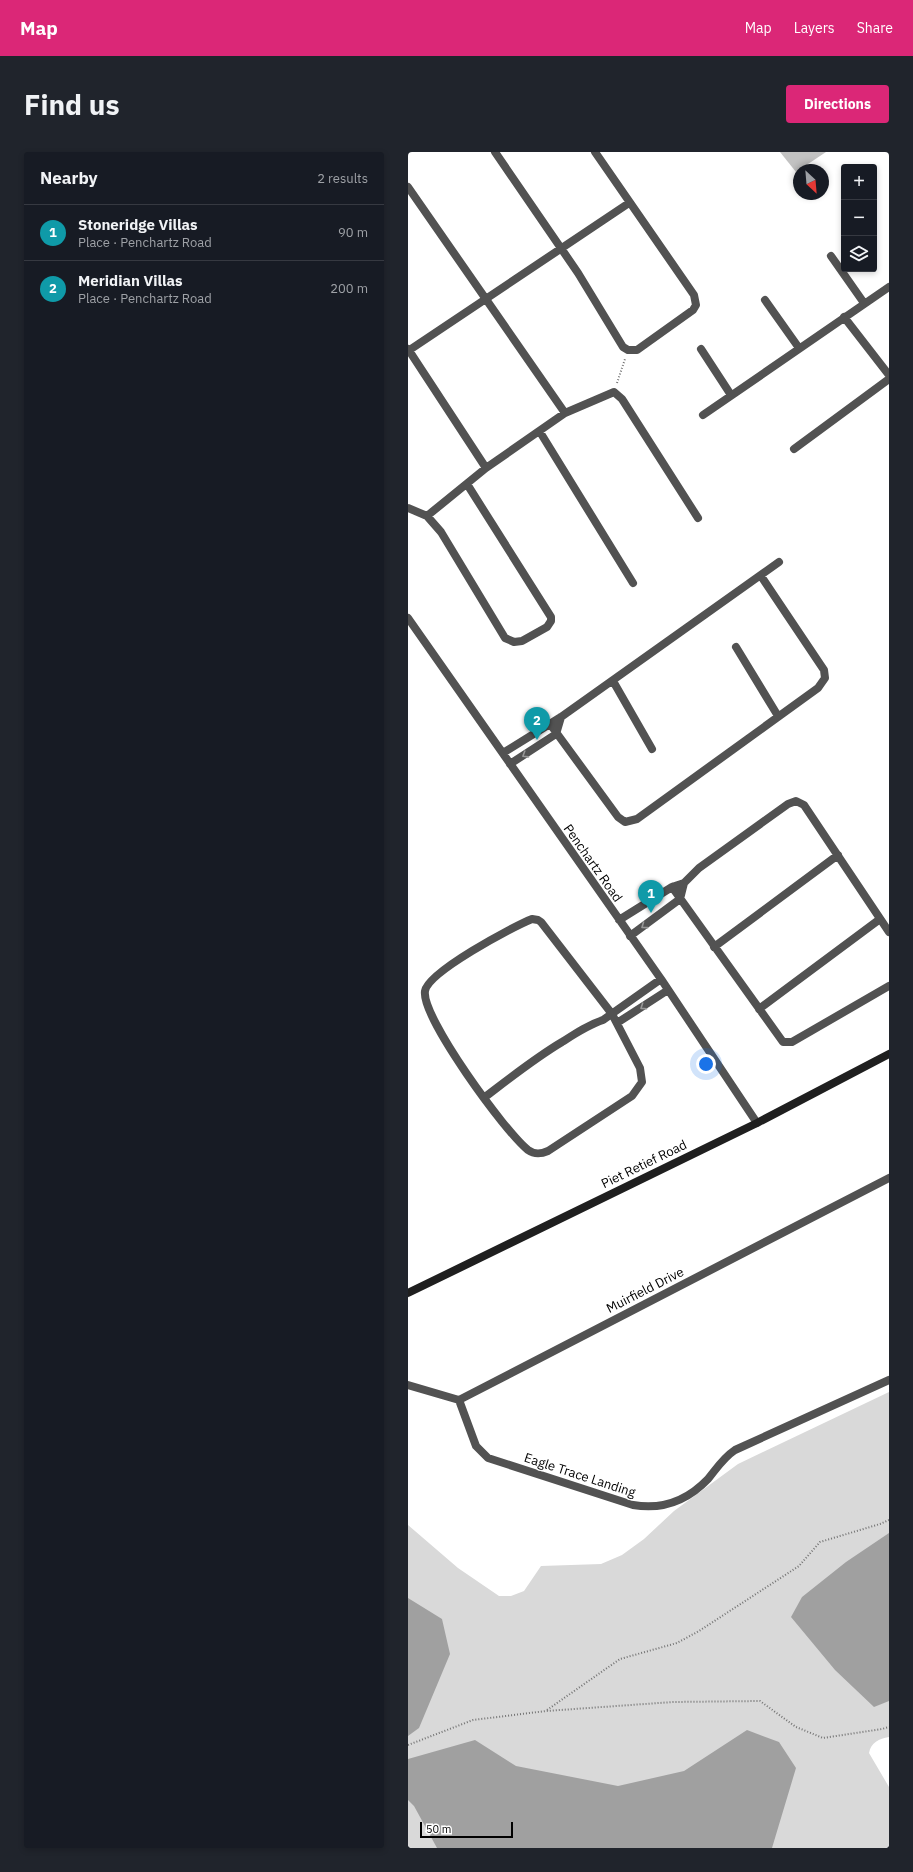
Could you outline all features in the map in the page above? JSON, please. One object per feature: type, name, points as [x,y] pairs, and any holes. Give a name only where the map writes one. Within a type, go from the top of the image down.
[{"type":"street","points":[[495,152],[596,300],[624,347],[628,350],[637,350],[693,310],[696,300],[595,152]]},
{"type":"street","points":[[408,187],[565,413]]},
{"type":"street","points":[[486,468],[408,350],[629,203]]},
{"type":"street","points":[[831,256],[864,303]]},
{"type":"street","points":[[703,415],[889,287]]},
{"type":"street","points":[[765,300],[799,348]]},
{"type":"street","points":[[844,317],[889,375]]},
{"type":"street","points":[[701,348],[731,395]]},
{"type":"street","points":[[794,450],[889,379]]},
{"type":"street","points":[[427,516],[486,468],[540,432],[565,413],[614,392],[622,399],[698,518]]},
{"type":"street","points":[[540,432],[633,583]]},
{"type":"street","points":[[408,508],[427,516],[446,540],[505,638],[514,642],[522,641],[547,627],[551,621],[549,614],[467,484]]},
{"type":"street","points":[[503,753],[561,717],[779,562]]},
{"type":"street","points":[[550,724],[618,817],[624,822],[630,822],[637,819],[818,688],[825,678],[825,674],[760,576]]},
{"type":"street","name":"Penchartz Road","points":[[408,618],[661,979],[757,1123]]},
{"type":"street","points":[[736,647],[778,716]]},
{"type":"street","points":[[613,681],[652,749]]},
{"type":"street","points":[[510,764],[556,734],[561,717]]},
{"type":"street","points":[[619,920],[672,887],[684,884],[707,863],[792,802],[800,802],[804,805],[889,932]]},
{"type":"street","points":[[714,947],[838,855]]},
{"type":"street","points":[[630,936],[680,899],[684,884]]},
{"type":"street","points":[[672,887],[783,1042],[789,1043],[889,986]]},
{"type":"street","points":[[532,919],[538,920],[612,1014],[640,1068],[642,1082],[632,1096],[548,1151],[536,1154],[529,1151],[517,1139],[452,1050],[442,1034],[426,998],[427,987],[457,960],[532,919]]},
{"type":"street","points":[[759,1009],[880,919]]},
{"type":"street","points":[[485,1097],[533,1060],[586,1027],[603,1020],[661,979]]},
{"type":"street","points":[[603,1020],[617,1023],[668,990]]},
{"type":"street","name":"Piet Retief Road","points":[[408,1293],[757,1123],[889,1054]]},
{"type":"street","name":"Muirfield Drive","points":[[458,1400],[889,1178]]},
{"type":"street","name":"Eagle Trace Landing","points":[[458,1400],[476,1446],[488,1458],[633,1505],[645,1507],[661,1506],[682,1499],[693,1493],[727,1455],[735,1450],[889,1380]]},
{"type":"street","points":[[408,1385],[458,1400]]},
{"type":"path","points":[[614,392],[628,350]]},
{"type":"path","points":[[546,1711],[620,1659],[677,1644],[699,1631],[799,1566],[820,1542],[889,1520]]},
{"type":"path","points":[[408,1745],[473,1720],[546,1711],[673,1702],[760,1701],[796,1727],[823,1738],[882,1730],[889,1727]]},
{"type":"shaded area","points":[[889,1392],[889,1737],[876,1742],[870,1749],[869,1753],[889,1787],[889,1848],[408,1848],[408,1525],[458,1568],[499,1596],[511,1596],[524,1591],[541,1566],[601,1564],[622,1555],[644,1539],[674,1511],[738,1464]]},
{"type":"shaded area","points":[[889,1533],[889,1701],[874,1707],[835,1670],[791,1617],[802,1597],[846,1562]]},
{"type":"shaded area","points":[[408,1598],[442,1619],[450,1654],[419,1728],[408,1736]]},
{"type":"shaded area","points":[[747,1730],[779,1742],[796,1768],[772,1848],[437,1848],[414,1806],[408,1800],[408,1759],[475,1740],[516,1766],[618,1786],[684,1771]]},
{"type":"building","points":[[780,152],[826,152],[808,164],[793,164],[793,168]]},
{"type":"place","name":"Meridian Villas","points":[[537,740]]},
{"type":"place","name":"Stoneridge Villas","points":[[651,913]]}]
